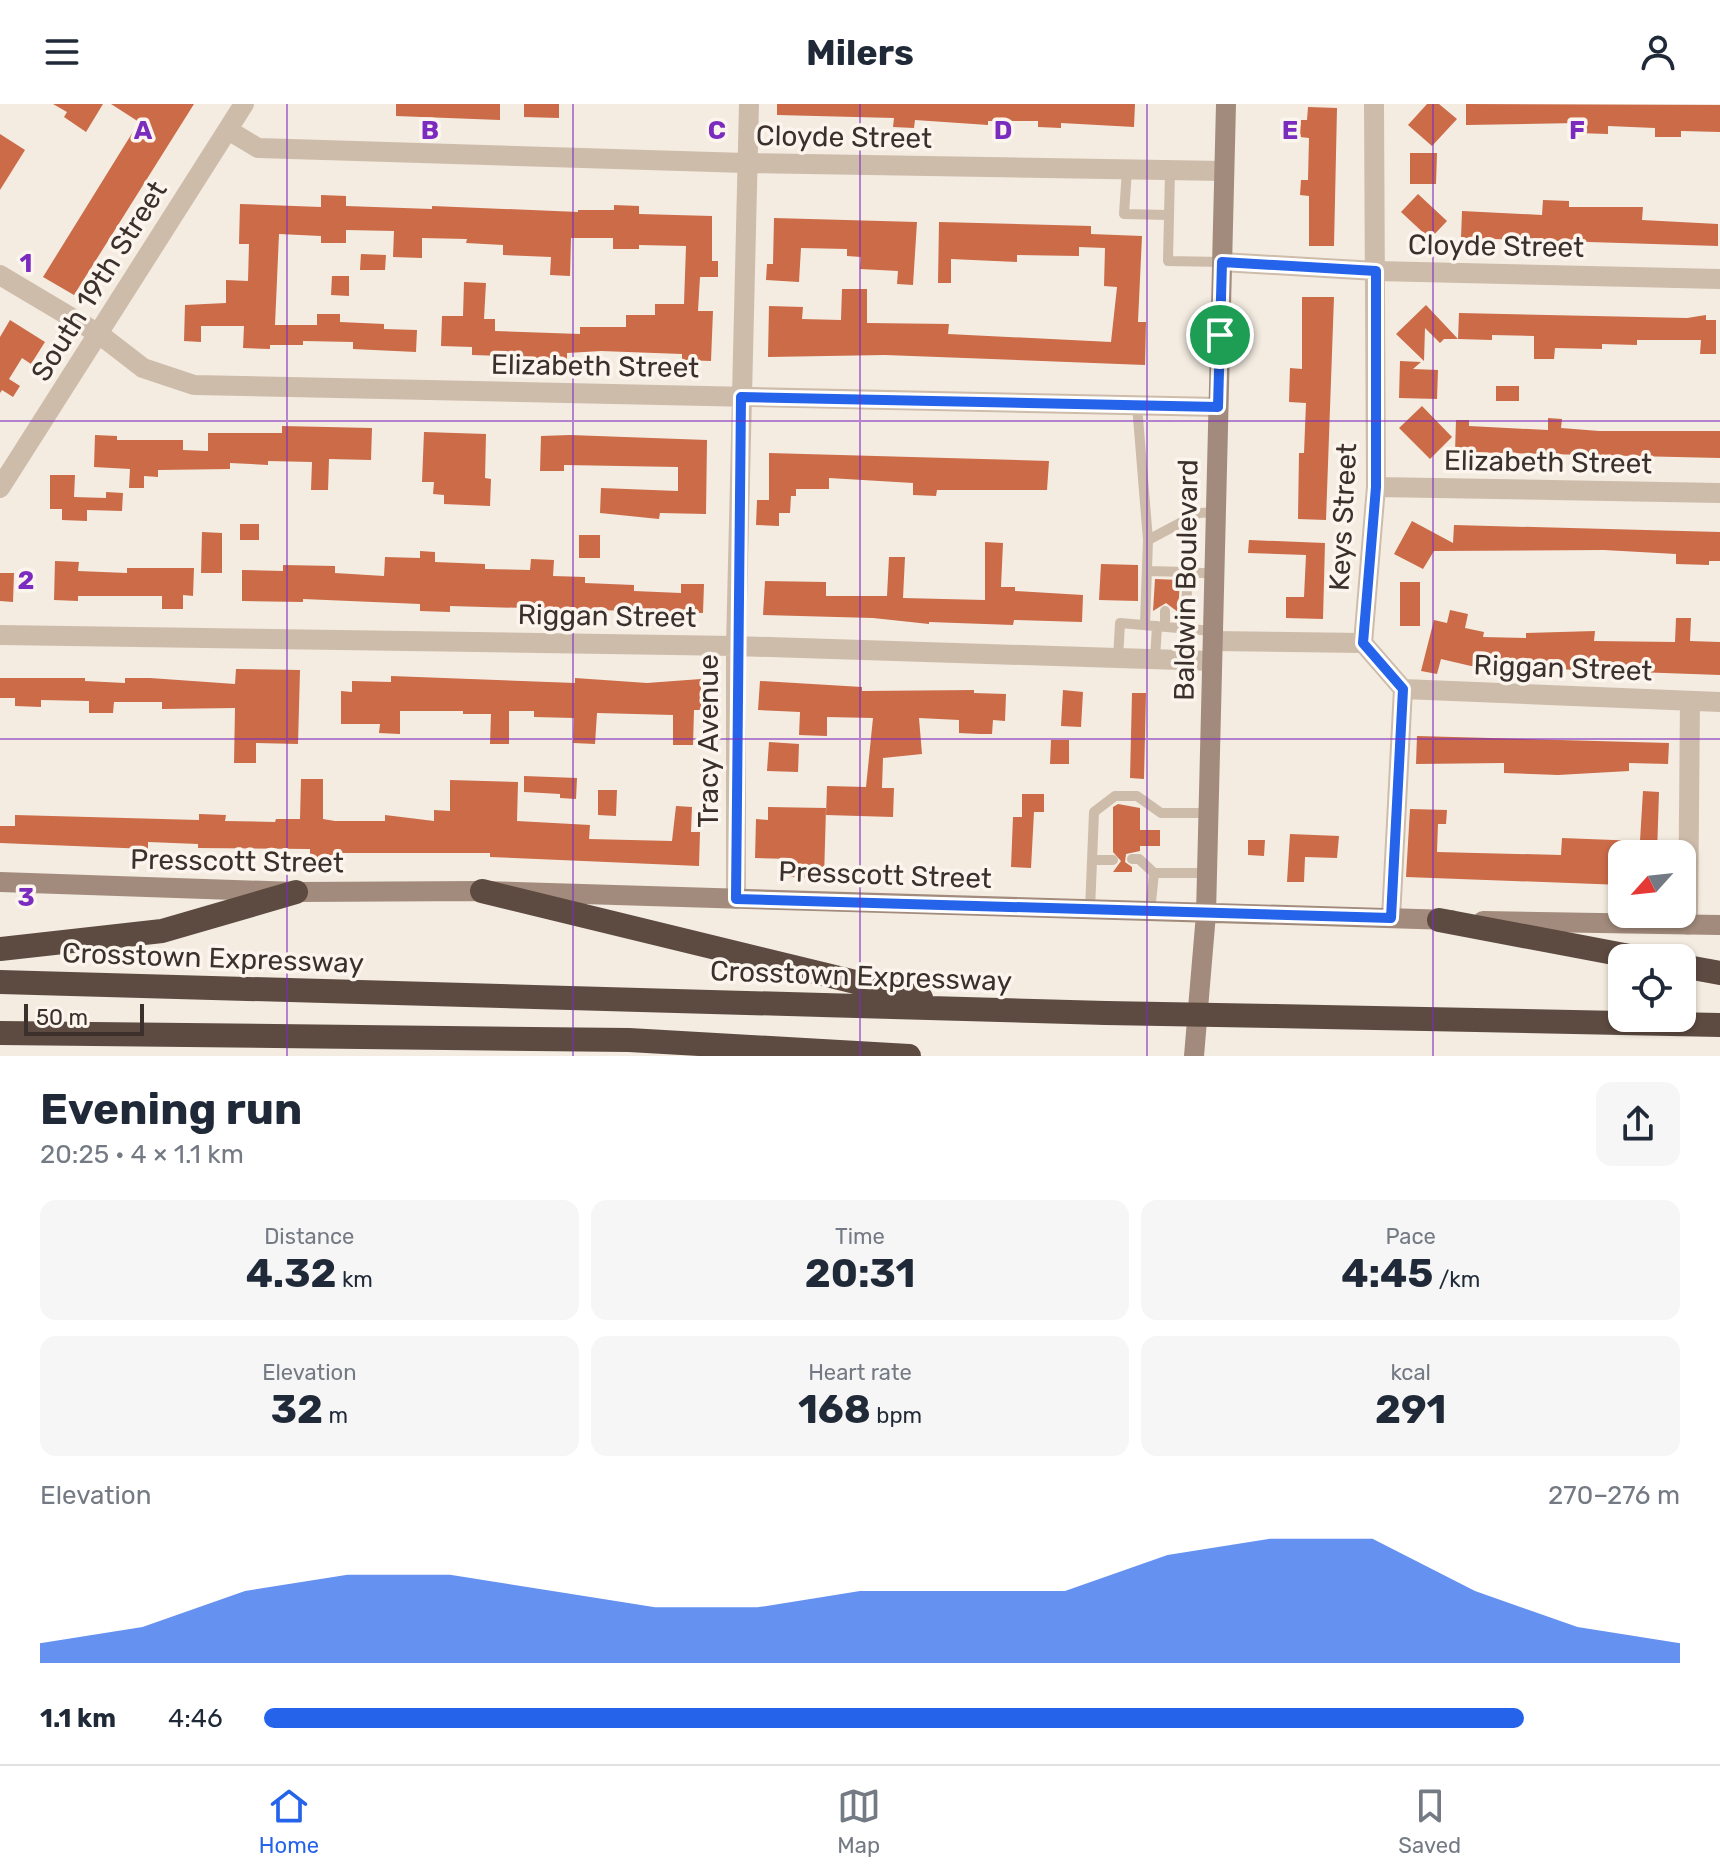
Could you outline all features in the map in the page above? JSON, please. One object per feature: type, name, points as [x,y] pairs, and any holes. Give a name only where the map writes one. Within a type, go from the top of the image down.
[{"type":"highway","points":[[482,891],[966,1009]]},
{"type":"highway","points":[[0,949],[162,931],[296,892]]},
{"type":"highway","points":[[1439,920],[1608,952]]},
{"type":"highway","points":[[1696,969],[1720,973]]},
{"type":"highway","name":"Crosstown Expressway","points":[[0,982],[1106,1013],[1720,1025]]},
{"type":"highway","points":[[0,1033],[629,1040],[909,1056]]},
{"type":"main road","name":"Baldwin Boulevard","points":[[1194,1056],[1206,914],[1226,104]]},
{"type":"main road","name":"Presscott Street","points":[[0,882],[296,892],[482,891],[1608,923]]},
{"type":"main road","name":"Presscott Street","points":[[1696,925],[1720,925]]},
{"type":"street","name":"South 19th Street","points":[[0,488],[244,104]]},
{"type":"street","name":"Tracy Avenue","points":[[736,899],[736,646],[749,104]]},
{"type":"street","name":"Keys Street","points":[[1363,643],[1376,487],[1374,104]]},
{"type":"street","name":"Cloyde Street","points":[[228,130],[258,148],[746,163],[1224,171]]},
{"type":"street","name":"Cloyde Street","points":[[1222,262],[1376,271],[1720,279]]},
{"type":"street","name":"Elizabeth Street","points":[[0,275],[99,334],[143,368],[194,385],[1218,407]]},
{"type":"street","name":"Elizabeth Street","points":[[1376,487],[1720,493]]},
{"type":"street","name":"Riggan Street","points":[[0,635],[736,646],[1118,659],[1155,659],[1213,644],[1363,643]]},
{"type":"street","points":[[1363,643],[1403,689],[1391,918]]},
{"type":"street","name":"Riggan Street","points":[[1403,689],[1720,702]]},
{"type":"street","points":[[1689,840],[1690,701]]},
{"type":"lane","points":[[1127,170],[1124,214],[1168,215]]},
{"type":"lane","points":[[1170,171],[1168,261],[1222,262]]},
{"type":"lane","points":[[1137,405],[1148,540],[1147,571],[1156,626],[1155,659]]},
{"type":"lane","points":[[1148,540],[1199,513],[1216,512]]},
{"type":"lane","points":[[1147,571],[1166,575],[1188,572],[1216,574]]},
{"type":"lane","points":[[1185,628],[1188,572]]},
{"type":"lane","points":[[1156,626],[1165,611]]},
{"type":"lane","points":[[1118,659],[1120,623],[1185,628],[1213,644]]},
{"type":"lane","points":[[1090,910],[1094,812],[1115,796],[1137,796],[1161,813],[1209,813]]},
{"type":"lane","points":[[1132,859],[1139,859],[1154,873],[1207,873]]},
{"type":"lane","points":[[1092,860],[1113,860]]},
{"type":"lane","points":[[1150,912],[1154,873]]},
{"type":"building","points":[[53,104],[103,104],[86,132],[64,117],[67,112]]},
{"type":"building","points":[[111,104],[194,104],[74,295],[43,277],[139,122]]},
{"type":"building","points":[[396,104],[500,104],[500,120],[396,116]]},
{"type":"building","points":[[524,104],[559,104],[559,118],[524,117]]},
{"type":"building","points":[[777,104],[1135,104],[1134,127],[1061,123],[1061,128],[1038,127],[1038,121],[988,121],[988,125],[915,120],[914,128],[893,127],[894,118],[777,115]]},
{"type":"building","points":[[1427,104],[1439,104],[1457,119],[1432,146],[1408,125]]},
{"type":"building","points":[[1466,104],[1720,105],[1720,132],[1681,131],[1681,137],[1655,137],[1655,128],[1608,126],[1608,134],[1577,133],[1577,123],[1466,125]]},
{"type":"building","points":[[1308,107],[1337,108],[1334,246],[1309,246],[1309,196],[1300,195],[1301,180],[1308,180],[1309,138],[1300,137],[1301,120],[1307,120]]},
{"type":"building","points":[[0,134],[25,150],[0,190]]},
{"type":"building","points":[[1410,153],[1437,153],[1436,184],[1410,184]]},
{"type":"building","points":[[1418,194],[1447,221],[1430,239],[1401,212]]},
{"type":"building","points":[[321,195],[346,196],[346,206],[578,212],[614,210],[614,205],[639,206],[639,214],[712,216],[712,261],[718,261],[718,277],[700,277],[698,311],[713,311],[711,361],[682,360],[682,354],[601,351],[567,353],[567,359],[503,361],[503,356],[472,355],[472,347],[441,346],[442,316],[463,316],[464,282],[486,283],[484,319],[495,319],[495,331],[580,334],[580,327],[626,327],[626,315],[655,315],[655,304],[684,304],[686,246],[639,245],[639,249],[613,249],[613,238],[571,238],[570,276],[550,275],[551,257],[503,255],[503,245],[466,243],[467,239],[422,238],[422,258],[393,257],[394,231],[346,230],[346,243],[321,243],[321,236],[279,234],[275,325],[317,325],[317,314],[340,314],[340,322],[384,324],[384,329],[417,330],[416,352],[353,349],[353,342],[303,341],[303,345],[270,345],[270,349],[243,348],[244,326],[201,326],[201,342],[184,341],[185,305],[226,303],[226,280],[248,281],[249,244],[239,244],[240,204],[321,207]]},
{"type":"building","points":[[1543,200],[1569,201],[1569,207],[1643,207],[1642,220],[1718,224],[1718,246],[1461,238],[1462,211],[1542,215]]},
{"type":"building","points":[[774,218],[917,222],[913,285],[897,284],[898,271],[860,269],[861,257],[847,256],[847,249],[801,248],[799,282],[766,280],[767,264],[773,264]]},
{"type":"building","points":[[939,222],[1091,226],[1091,234],[1142,236],[1138,322],[1146,322],[1145,365],[885,355],[768,357],[769,306],[803,307],[802,319],[841,320],[842,289],[867,289],[867,323],[949,324],[948,334],[1111,342],[1117,287],[1104,286],[1105,248],[1079,247],[1079,256],[1017,255],[1017,262],[951,259],[951,283],[938,283]]},
{"type":"building","points":[[361,254],[386,255],[385,270],[360,270]]},
{"type":"building","points":[[332,276],[349,276],[349,296],[331,295]]},
{"type":"building","points":[[1302,297],[1334,297],[1326,520],[1298,519],[1299,453],[1304,453],[1306,403],[1289,402],[1290,368],[1302,369]]},
{"type":"building","points":[[1426,305],[1458,339],[1444,339],[1440,343],[1425,328],[1424,361],[1396,334]]},
{"type":"building","points":[[1459,313],[1687,318],[1706,315],[1706,320],[1716,320],[1716,354],[1700,354],[1701,340],[1637,340],[1637,345],[1602,344],[1602,349],[1555,348],[1554,359],[1534,359],[1534,336],[1492,335],[1492,340],[1458,339]]},
{"type":"building","points":[[10,320],[45,342],[31,364],[22,358],[9,379],[20,386],[13,397],[2,390],[0,393],[0,337]]},
{"type":"building","points":[[1400,361],[1421,362],[1413,369],[1438,370],[1437,399],[1399,398]]},
{"type":"building","points":[[1496,386],[1519,386],[1519,401],[1496,401]]},
{"type":"building","points":[[1422,406],[1452,437],[1430,459],[1399,428]]},
{"type":"building","points":[[1548,418],[1562,419],[1561,428],[1599,431],[1720,431],[1720,458],[1455,452],[1456,420],[1469,420],[1469,426],[1548,430]]},
{"type":"building","points":[[282,426],[372,428],[371,460],[329,459],[328,490],[311,490],[312,462],[268,461],[268,465],[230,463],[230,469],[158,470],[158,477],[144,476],[144,488],[129,488],[130,469],[94,467],[95,435],[117,436],[117,440],[183,440],[183,450],[208,451],[208,433],[282,433]]},
{"type":"building","points":[[424,432],[486,434],[485,478],[491,479],[490,506],[444,504],[444,495],[433,494],[434,482],[422,482]]},
{"type":"building","points":[[541,436],[707,440],[706,514],[660,513],[659,519],[600,513],[601,488],[678,491],[678,467],[564,465],[564,471],[540,471]]},
{"type":"building","points":[[769,453],[1049,461],[1047,490],[937,490],[936,496],[913,495],[913,483],[829,478],[829,489],[796,489],[796,496],[791,496],[790,513],[779,513],[779,526],[756,525],[757,500],[769,500]]},
{"type":"building","points":[[50,475],[75,475],[74,497],[106,498],[106,492],[123,493],[122,511],[87,510],[87,521],[62,520],[62,509],[50,509]]},
{"type":"building","points":[[1412,521],[1453,543],[1454,525],[1720,532],[1720,561],[1709,561],[1709,565],[1676,564],[1676,554],[1604,550],[1434,551],[1423,569],[1394,554]]},
{"type":"building","points":[[240,524],[259,524],[259,540],[240,540]]},
{"type":"building","points":[[202,532],[222,533],[222,573],[201,573]]},
{"type":"building","points":[[579,535],[600,535],[600,558],[579,558]]},
{"type":"building","points":[[1249,540],[1325,543],[1323,619],[1286,618],[1286,597],[1304,597],[1306,555],[1248,553]]},
{"type":"building","points":[[985,542],[1003,543],[1001,587],[1015,587],[1015,591],[1083,595],[1082,622],[1014,620],[1013,625],[929,624],[873,618],[763,615],[765,581],[826,582],[826,596],[887,596],[889,557],[905,557],[903,598],[985,600]]},
{"type":"building","points":[[420,551],[435,552],[435,562],[485,564],[485,569],[530,570],[531,559],[554,560],[553,576],[585,577],[585,583],[634,585],[634,591],[681,593],[681,584],[704,584],[703,613],[450,606],[450,612],[420,611],[420,604],[303,599],[303,602],[242,601],[242,570],[283,571],[283,565],[335,566],[335,573],[384,576],[385,557],[420,558]]},
{"type":"building","points":[[55,561],[79,562],[78,571],[127,573],[127,568],[194,568],[193,596],[183,595],[183,609],[162,609],[162,596],[78,596],[78,601],[54,600]]},
{"type":"building","points":[[1101,564],[1138,565],[1138,601],[1099,600]]},
{"type":"building","points":[[0,573],[14,573],[13,602],[0,601]]},
{"type":"building","points":[[1155,579],[1180,580],[1178,612],[1166,603],[1153,611]]},
{"type":"building","points":[[1400,582],[1420,582],[1420,626],[1400,626]]},
{"type":"building","points":[[1450,610],[1468,614],[1465,628],[1484,632],[1483,637],[1526,638],[1526,633],[1595,631],[1594,641],[1675,642],[1676,618],[1691,618],[1690,641],[1720,642],[1720,675],[1471,666],[1441,659],[1437,674],[1421,671],[1434,620],[1447,623]]},
{"type":"building","points":[[236,669],[300,670],[298,744],[256,743],[256,763],[234,763],[235,708],[162,709],[162,702],[114,702],[113,713],[89,713],[89,701],[41,700],[41,707],[15,706],[15,698],[0,698],[0,678],[85,678],[85,681],[125,683],[125,678],[150,678],[235,684]]},
{"type":"building","points":[[391,676],[575,683],[575,678],[647,683],[701,679],[701,710],[694,710],[693,745],[673,745],[673,715],[597,713],[595,744],[573,743],[574,718],[534,717],[534,711],[509,711],[509,744],[490,744],[491,714],[400,711],[400,734],[379,733],[380,724],[341,724],[341,691],[352,692],[352,681],[391,682]]},
{"type":"building","points":[[760,681],[862,687],[862,691],[974,690],[974,693],[1006,694],[1005,721],[993,720],[992,734],[980,734],[959,733],[959,720],[919,718],[922,754],[883,758],[882,788],[894,788],[893,817],[826,815],[827,786],[866,787],[873,718],[827,717],[827,736],[799,735],[800,712],[758,710]]},
{"type":"building","points":[[1063,690],[1083,692],[1081,727],[1061,726]]},
{"type":"building","points":[[1132,693],[1146,693],[1144,779],[1130,778]]},
{"type":"building","points":[[1417,736],[1669,743],[1668,764],[1629,763],[1629,771],[1558,775],[1504,773],[1504,763],[1416,764]]},
{"type":"building","points":[[1051,740],[1069,740],[1069,764],[1050,764]]},
{"type":"building","points":[[769,742],[799,744],[798,772],[767,771]]},
{"type":"building","points":[[524,776],[577,778],[576,799],[560,798],[560,794],[524,792]]},
{"type":"building","points":[[301,779],[323,779],[323,819],[335,821],[385,821],[385,815],[434,821],[434,810],[450,811],[450,780],[518,782],[517,821],[590,825],[589,839],[672,841],[676,806],[692,807],[691,832],[700,832],[699,866],[490,857],[490,853],[334,853],[333,859],[310,858],[310,849],[198,848],[198,844],[148,842],[148,849],[0,843],[0,826],[15,826],[15,815],[199,820],[199,814],[226,815],[225,821],[300,819]]},
{"type":"building","points":[[598,790],[617,790],[616,816],[598,815]]},
{"type":"building","points":[[1643,791],[1659,792],[1657,840],[1640,840]]},
{"type":"building","points":[[1022,794],[1044,794],[1044,812],[1034,812],[1031,868],[1011,867],[1013,817],[1022,817]]},
{"type":"building","points":[[1118,804],[1140,808],[1140,830],[1160,830],[1160,846],[1140,846],[1140,851],[1126,854],[1125,862],[1132,867],[1132,872],[1113,872],[1121,861],[1113,852],[1113,807]]},
{"type":"building","points":[[768,807],[826,808],[824,878],[789,877],[790,859],[755,858],[756,819],[768,820]]},
{"type":"building","points":[[1410,809],[1447,810],[1446,824],[1438,824],[1437,852],[1561,855],[1562,838],[1614,840],[1608,840],[1608,884],[1406,877]]},
{"type":"building","points":[[1290,834],[1339,836],[1337,858],[1305,857],[1304,882],[1287,882]]},
{"type":"building","points":[[1248,840],[1265,840],[1264,856],[1248,855]]},
{"type":"route","points":[[1222,262],[1376,271],[1376,487],[1363,643],[1403,689],[1391,918],[736,899],[736,646],[741,397],[1218,407],[1220,335],[1222,262]]}]
